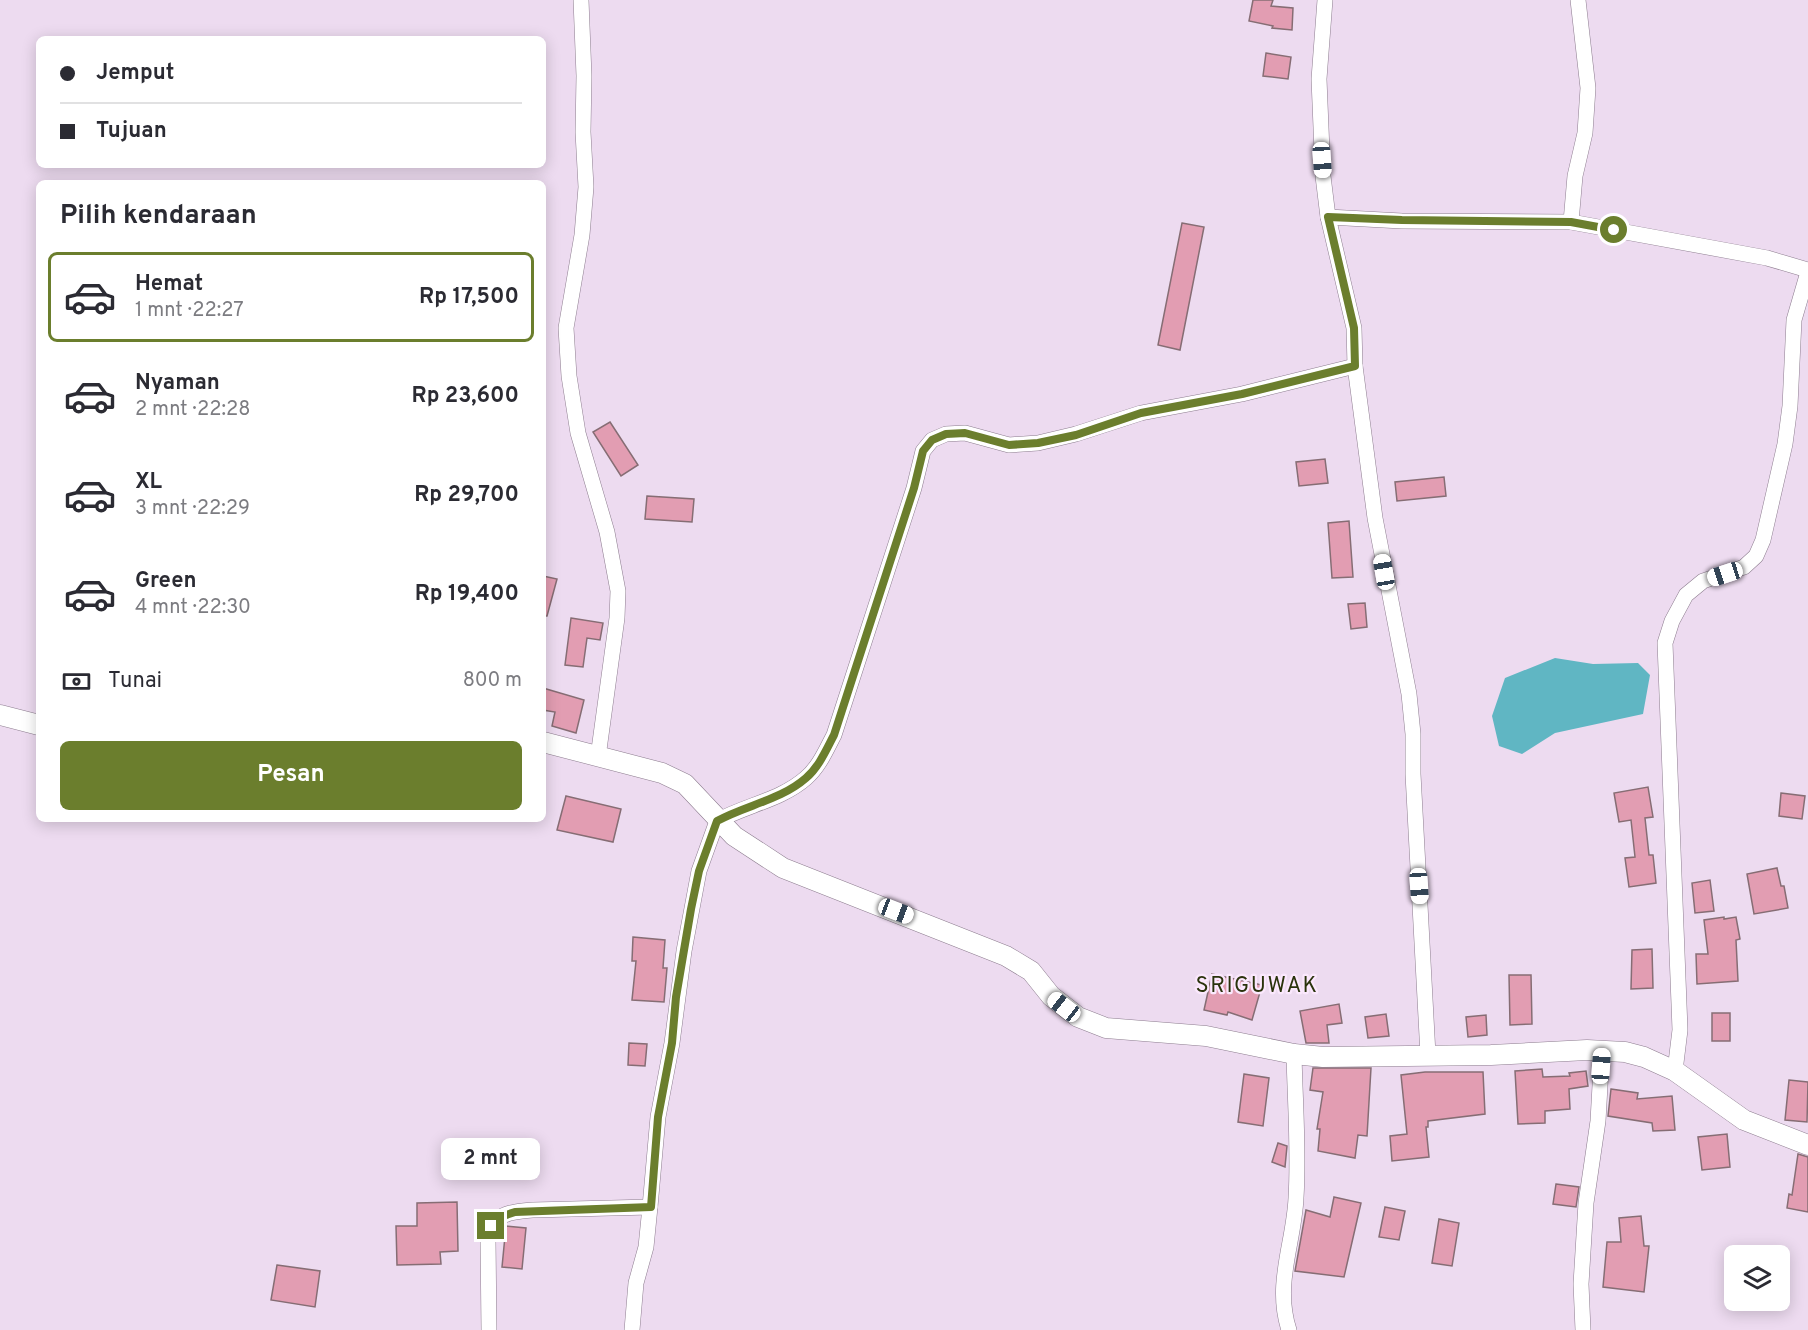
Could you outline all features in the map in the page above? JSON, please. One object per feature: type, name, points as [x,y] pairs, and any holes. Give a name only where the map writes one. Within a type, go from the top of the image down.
[{"type":"street","points":[[581,0],[586,187],[582,235],[566,328],[569,376],[578,434],[607,532],[618,591],[617,618],[597,757]]},
{"type":"street","points":[[1325,0],[1318,79],[1328,217],[1354,328],[1355,366],[1375,518],[1409,694],[1413,734],[1413,774],[1428,1055]]},
{"type":"street","points":[[1571,222],[1575,177],[1585,133],[1588,88],[1578,0]]},
{"type":"street","points":[[1328,217],[1571,222],[1767,258],[1808,271],[1794,320],[1790,406],[1785,444],[1763,540],[1756,556],[1744,567],[1702,581],[1686,595],[1672,621],[1665,643],[1680,1030],[1675,1071]]},
{"type":"street","points":[[632,1330],[636,1283],[645,1247],[651,1207],[658,1117],[672,1043],[676,997],[699,871],[717,821],[732,812],[787,791],[807,777],[820,761],[834,735],[914,488],[923,451],[932,440],[946,434],[965,433],[1009,445],[1038,443],[1076,435],[1141,413],[1242,394],[1355,366]]},
{"type":"street","points":[[0,715],[36,724]]},
{"type":"street","points":[[546,743],[662,773],[685,784],[717,821],[734,836],[783,868],[1006,956],[1031,971],[1051,996],[1078,1017],[1106,1028],[1206,1036],[1294,1054],[1355,1058],[1602,1050],[1625,1052],[1644,1057],[1675,1071],[1744,1120],[1808,1145]]},
{"type":"street","points":[[1582,1330],[1581,1284],[1586,1203],[1598,1121],[1602,1050]]},
{"type":"street","points":[[1290,1330],[1287,1322],[1283,1273],[1296,1200],[1298,1136],[1294,1054]]},
{"type":"street","points":[[489,1330],[488,1240],[491,1226],[497,1218],[515,1212],[533,1210],[651,1207]]},
{"type":"water","points":[[1555,658],[1593,664],[1638,663],[1650,675],[1643,714],[1555,733],[1522,754],[1499,746],[1492,716],[1505,678]]},
{"type":"building","points":[[1253,0],[1273,0],[1271,6],[1293,8],[1292,30],[1272,28],[1273,26],[1249,21]]},
{"type":"building","points":[[1266,53],[1291,57],[1288,79],[1263,76]]},
{"type":"building","points":[[1182,223],[1204,227],[1180,350],[1158,345]]},
{"type":"building","points":[[610,422],[638,465],[621,476],[593,432]]},
{"type":"building","points":[[1325,459],[1328,483],[1299,486],[1296,462]]},
{"type":"building","points":[[1444,477],[1446,496],[1397,501],[1395,482]]},
{"type":"building","points":[[647,496],[694,499],[692,522],[645,519]]},
{"type":"building","points":[[1349,521],[1353,577],[1332,578],[1328,523]]},
{"type":"building","points":[[546,577],[557,579],[546,616]]},
{"type":"building","points":[[1365,603],[1367,627],[1351,629],[1348,604]]},
{"type":"building","points":[[571,618],[603,623],[600,640],[587,638],[583,667],[565,665]]},
{"type":"building","points":[[546,689],[584,700],[576,733],[552,726],[555,712],[546,710]]},
{"type":"building","points":[[1648,787],[1653,817],[1645,818],[1649,855],[1653,855],[1656,883],[1629,887],[1625,858],[1635,857],[1631,820],[1619,822],[1614,793]]},
{"type":"building","points":[[1781,793],[1805,796],[1802,819],[1779,816]]},
{"type":"building","points":[[566,796],[621,809],[613,842],[557,830]]},
{"type":"building","points":[[1777,868],[1781,886],[1784,886],[1788,908],[1754,914],[1747,874]]},
{"type":"building","points":[[1710,880],[1714,911],[1695,913],[1692,883]]},
{"type":"building","points":[[1724,917],[1724,919],[1736,917],[1740,939],[1736,940],[1738,981],[1697,984],[1696,954],[1708,954],[1704,920]]},
{"type":"building","points":[[633,937],[665,940],[663,968],[667,968],[664,1002],[632,1000],[636,961],[632,961]]},
{"type":"building","points":[[1652,949],[1653,988],[1631,989],[1632,950]]},
{"type":"building","points":[[1212,974],[1262,985],[1252,1020],[1228,1012],[1227,1015],[1204,1010]]},
{"type":"building","points":[[1509,975],[1531,975],[1532,1024],[1510,1025]]},
{"type":"building","points":[[1339,1004],[1342,1023],[1327,1025],[1329,1043],[1306,1043],[1300,1011]]},
{"type":"building","points":[[1712,1013],[1730,1013],[1730,1041],[1712,1041]]},
{"type":"building","points":[[1386,1014],[1389,1036],[1368,1038],[1365,1017]]},
{"type":"building","points":[[1486,1015],[1487,1035],[1468,1037],[1466,1017]]},
{"type":"building","points":[[629,1043],[647,1044],[645,1066],[628,1065]]},
{"type":"building","points":[[1313,1068],[1371,1068],[1367,1136],[1358,1135],[1355,1158],[1318,1151],[1320,1129],[1317,1129],[1323,1092],[1310,1090]]},
{"type":"building","points":[[1542,1069],[1543,1077],[1570,1076],[1569,1073],[1586,1071],[1588,1086],[1569,1089],[1570,1109],[1545,1111],[1545,1123],[1518,1124],[1515,1071]]},
{"type":"building","points":[[1425,1072],[1483,1072],[1485,1114],[1428,1121],[1428,1127],[1426,1127],[1429,1157],[1392,1161],[1390,1136],[1407,1134],[1401,1075]]},
{"type":"building","points":[[1244,1074],[1269,1078],[1263,1126],[1238,1122]]},
{"type":"building","points":[[1789,1080],[1808,1082],[1807,1122],[1785,1120]]},
{"type":"building","points":[[1611,1089],[1638,1093],[1637,1099],[1672,1096],[1675,1130],[1653,1131],[1652,1123],[1608,1116]]},
{"type":"building","points":[[1727,1134],[1730,1167],[1702,1170],[1698,1137]]},
{"type":"building","points":[[1278,1143],[1287,1146],[1285,1167],[1272,1162]]},
{"type":"building","points":[[1798,1154],[1808,1157],[1808,1212],[1787,1208],[1789,1194],[1792,1195]]},
{"type":"building","points":[[1556,1184],[1579,1187],[1576,1207],[1553,1204]]},
{"type":"building","points":[[1334,1197],[1361,1203],[1344,1277],[1295,1271],[1306,1210],[1330,1217]]},
{"type":"building","points":[[457,1202],[458,1251],[440,1252],[441,1264],[397,1265],[396,1226],[417,1226],[417,1203]]},
{"type":"building","points":[[1385,1207],[1405,1211],[1399,1240],[1379,1237]]},
{"type":"building","points":[[1641,1216],[1644,1246],[1649,1246],[1644,1292],[1603,1287],[1607,1242],[1621,1242],[1619,1218]]},
{"type":"building","points":[[1439,1219],[1459,1223],[1452,1266],[1432,1263]]},
{"type":"building","points":[[506,1226],[526,1228],[522,1269],[502,1267]]},
{"type":"building","points":[[277,1265],[320,1271],[315,1307],[271,1300]]},
{"type":"district","name":"SRIGUWAK","points":[[1257,986]]},
{"type":"route","points":[[491,1226],[497,1218],[515,1212],[651,1207],[658,1117],[672,1043],[676,997],[691,909],[699,871],[717,821],[732,812],[787,791],[807,777],[820,761],[834,735],[849,691],[914,488],[923,451],[932,440],[946,434],[965,433],[987,437],[1009,445],[1038,443],[1076,435],[1141,413],[1242,394],[1355,366],[1354,328],[1328,217],[1571,222],[1614,230]]}]
